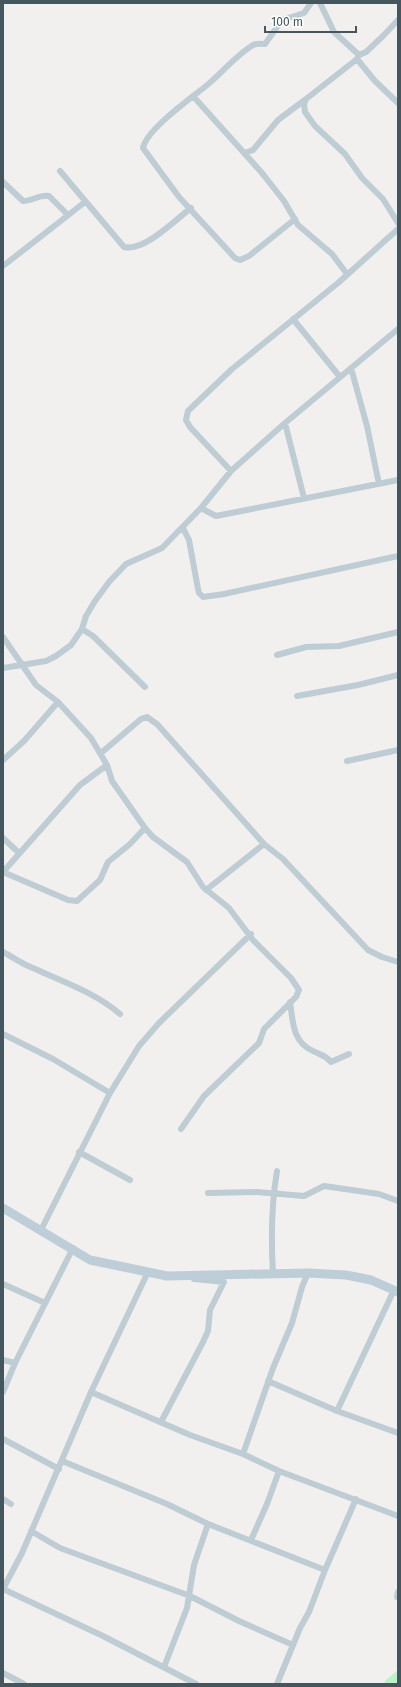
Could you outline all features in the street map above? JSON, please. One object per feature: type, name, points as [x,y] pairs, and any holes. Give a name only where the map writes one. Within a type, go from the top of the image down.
[{"type":"street","points":[[295,219],[250,256],[240,260],[231,255],[191,208],[179,197],[143,148],[147,139],[171,113],[247,49],[255,44],[265,44],[282,20],[304,13],[311,3]]},
{"type":"street","points":[[320,3],[334,32],[358,57],[375,81],[398,103]]},
{"type":"street","points":[[245,153],[253,150],[278,120],[366,52],[398,20]]},
{"type":"street","points":[[193,96],[245,153],[284,201],[298,225],[332,254],[347,274]]},
{"type":"street","points":[[306,99],[304,104],[305,112],[314,126],[345,154],[362,178],[383,199],[398,222]]},
{"type":"street","points":[[60,170],[85,202],[124,247],[130,248],[145,244],[191,208]]},
{"type":"street","points":[[3,182],[23,201],[29,201],[45,195],[49,196],[68,215]]},
{"type":"street","points":[[3,266],[85,202]]},
{"type":"street","points":[[230,471],[190,427],[186,420],[188,411],[232,369],[347,274],[398,229]]},
{"type":"street","points":[[293,319],[340,378]]},
{"type":"street","points":[[3,668],[46,661],[56,656],[71,644],[82,629],[86,616],[95,601],[109,582],[126,564],[162,548],[201,508],[230,471],[398,329]]},
{"type":"street","points":[[351,368],[367,426],[379,484]]},
{"type":"street","points":[[285,423],[304,498]]},
{"type":"street","points":[[201,508],[216,516],[398,480]]},
{"type":"street","points":[[183,528],[189,540],[198,589],[203,597],[224,594],[398,556]]},
{"type":"street","points":[[82,629],[93,636],[145,687]]},
{"type":"street","points":[[277,655],[306,647],[339,646],[398,632]]},
{"type":"street","points":[[3,637],[36,685],[58,702],[91,738],[107,765],[112,781],[153,838],[187,862],[206,890],[226,904],[251,934],[253,940],[291,978],[300,990],[296,997],[264,1029],[258,1043],[204,1096],[181,1129]]},
{"type":"street","points":[[297,696],[358,685],[398,675]]},
{"type":"street","points":[[3,760],[24,741],[58,702]]},
{"type":"street","points":[[101,753],[141,719],[147,717],[157,724],[264,844],[283,859],[368,950],[382,957],[398,962]]},
{"type":"street","points":[[347,761],[398,750]]},
{"type":"street","points":[[107,765],[80,785],[3,872],[68,900],[77,901],[100,880],[108,862],[130,844],[145,828]]},
{"type":"street","points":[[3,838],[19,853]]},
{"type":"street","points":[[206,890],[264,844]]},
{"type":"street","points":[[41,1230],[110,1093],[138,1046],[159,1023],[251,934]]},
{"type":"street","points":[[3,952],[31,968],[87,991],[109,1004],[120,1014]]},
{"type":"street","points":[[290,1002],[293,1028],[300,1042],[306,1048],[325,1055],[331,1062],[349,1054]]},
{"type":"street","points":[[3,1034],[53,1059],[110,1093]]},
{"type":"street","points":[[79,1152],[130,1180]]},
{"type":"street","points":[[273,1274],[271,1237],[273,1194],[277,1172]]},
{"type":"street","points":[[208,1193],[257,1192],[304,1196],[324,1186],[380,1194],[398,1201]]},
{"type":"street","points":[[3,1208],[73,1248],[90,1260],[167,1276],[224,1282],[210,1310],[208,1331],[161,1422]]},
{"type":"street","points":[[3,1392],[15,1363],[73,1248]]},
{"type":"street","points":[[148,1272],[91,1392],[32,1531],[3,1589],[164,1667],[182,1681],[196,1684]]},
{"type":"street","points":[[243,1454],[268,1381],[292,1323],[302,1287],[308,1273]]},
{"type":"street","points":[[167,1276],[308,1273],[346,1275],[371,1280],[396,1291],[337,1411]]},
{"type":"street","points":[[3,1284],[45,1303]]},
{"type":"street","points":[[3,1360],[15,1363]]},
{"type":"street","points":[[268,1381],[337,1411],[398,1433]]},
{"type":"street","points":[[91,1392],[195,1437],[243,1454],[279,1471],[398,1516]]},
{"type":"street","points":[[3,1439],[59,1469]]},
{"type":"street","points":[[62,1461],[167,1504],[208,1524],[325,1570]]},
{"type":"street","points":[[250,1540],[267,1504],[279,1471]]},
{"type":"street","points":[[3,1499],[11,1504]]},
{"type":"street","points":[[277,1684],[356,1500]]},
{"type":"street","points":[[164,1667],[187,1608],[194,1565],[208,1524]]},
{"type":"street","points":[[32,1531],[60,1548],[190,1596],[239,1621],[293,1645]]},
{"type":"street","points":[[3,1673],[24,1684]]},
{"type":"green space","points":[[398,1670],[398,1684],[384,1684],[385,1681]]}]
